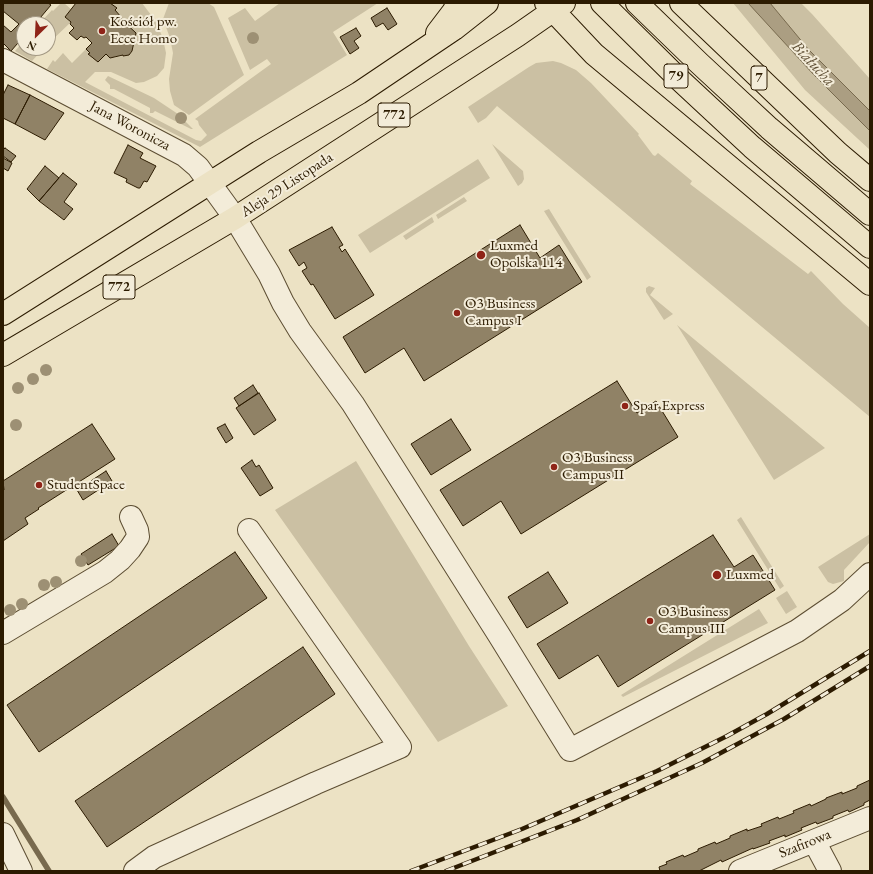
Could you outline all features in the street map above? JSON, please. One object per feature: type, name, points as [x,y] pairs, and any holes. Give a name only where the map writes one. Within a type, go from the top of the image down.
[{"type":"main road","points":[[412,58],[439,31],[454,12],[458,3]]},
{"type":"main road","name":"772","points":[[3,314],[412,58],[454,29],[487,3]]},
{"type":"main road","name":"79","points":[[602,3],[681,81],[752,147],[870,247]]},
{"type":"main road","name":"79","points":[[637,3],[769,128],[870,214]]},
{"type":"main road","name":"7","points":[[681,3],[838,153],[870,180]]},
{"type":"main road","points":[[554,6],[594,54],[870,284]]},
{"type":"main road","name":"Aleja 29 Listopada","points":[[3,355],[235,218],[518,36],[554,6]]},
{"type":"street","name":"Jana Woronicza","points":[[3,60],[184,155],[198,167],[235,218],[268,274],[282,303],[300,331],[353,404],[570,750],[798,631],[842,600],[870,574]]},
{"type":"street","points":[[3,633],[105,572],[120,560],[130,550],[138,537],[138,530],[131,518]]},
{"type":"street","points":[[135,871],[154,857],[316,783],[400,747],[249,530]]},
{"type":"street","name":"Szafirowa","points":[[740,871],[870,818]]},
{"type":"street","points":[[3,834],[20,871]]},
{"type":"street","points":[[814,841],[830,871]]},
{"type":"shaded area","points":[[61,3],[64,3],[72,10],[65,17],[71,22],[56,36],[56,16],[46,16],[52,10],[53,11]]},
{"type":"shaded area","points":[[110,3],[142,3],[156,21],[163,39],[166,53],[164,68],[157,76],[144,82],[136,83],[111,72],[95,72],[85,82],[196,140],[201,141],[207,135],[195,119],[271,64],[267,59],[250,70],[228,18],[245,8],[255,21],[280,3],[378,3],[333,32],[347,55],[200,147],[47,69],[53,60],[55,62],[63,53],[72,63],[86,49],[93,59],[106,54],[111,58],[129,55],[133,46],[129,26],[121,19],[122,17],[115,10],[117,8]]},
{"type":"shaded area","points":[[169,3],[208,3],[214,7],[244,75],[189,115],[174,105],[170,91],[169,79],[173,53],[170,38],[163,19]]},
{"type":"shaded area","points":[[733,3],[801,3],[812,14],[870,79],[870,150],[805,90]]},
{"type":"shaded area","points":[[24,56],[37,56],[32,61]]},
{"type":"shaded area","points":[[553,61],[576,70],[591,83],[639,134],[638,135],[653,155],[655,156],[658,153],[692,181],[690,184],[808,274],[811,271],[843,304],[870,328],[870,417],[497,106],[486,118],[478,123],[468,107],[536,63]]},
{"type":"shaded area","points":[[108,76],[154,98],[178,114],[193,129],[155,111],[150,113],[150,108],[114,89],[110,89],[110,85],[105,80]]},
{"type":"shaded area","points":[[492,144],[523,171],[524,179],[518,186]]},
{"type":"shaded area","points":[[478,159],[490,178],[370,253],[358,235]]},
{"type":"shaded area","points":[[464,197],[467,201],[438,219],[436,215]]},
{"type":"shaded area","points":[[549,209],[591,277],[587,280],[544,211]]},
{"type":"shaded area","points":[[432,217],[434,222],[406,240],[403,236]]},
{"type":"shaded area","points":[[649,286],[655,288],[650,295],[673,314],[664,320],[646,292],[646,288]]},
{"type":"shaded area","points":[[677,325],[825,448],[774,480]]},
{"type":"shaded area","points":[[356,461],[469,646],[508,706],[438,742],[275,510]]},
{"type":"shaded area","points":[[741,517],[784,586],[780,589],[737,520]]},
{"type":"shaded area","points":[[870,534],[870,542],[844,570],[844,581],[833,584],[828,582],[818,567]]},
{"type":"shaded area","points":[[787,591],[797,607],[786,614],[776,598]]},
{"type":"shaded area","points":[[759,609],[768,623],[623,697],[621,695]]},
{"type":"water","name":"Białucha","points":[[748,3],[770,3],[809,50],[870,111],[870,131],[814,75]]},
{"type":"building","points":[[3,3],[48,3],[51,5],[42,16],[16,16],[16,22],[3,11]]},
{"type":"building","name":"Kościół pw. Ecce Homo","points":[[76,3],[110,3],[117,8],[115,10],[122,18],[121,19],[136,33],[132,51],[129,55],[110,58],[106,54],[98,62],[88,54],[90,53],[86,49],[92,43],[86,37],[84,38],[81,36],[77,40],[69,33],[74,28],[70,24],[71,22],[65,17]]},
{"type":"building","points":[[387,8],[397,24],[388,30],[383,23],[376,27],[371,18]]},
{"type":"building","points":[[3,25],[11,32],[16,27],[16,45],[11,51],[3,43]]},
{"type":"building","points":[[356,28],[361,36],[354,41],[359,48],[350,54],[340,37]]},
{"type":"building","points":[[8,85],[30,95],[15,124],[3,118],[3,95]]},
{"type":"building","points":[[30,95],[64,113],[45,140],[15,124]]},
{"type":"building","points":[[128,145],[143,153],[140,158],[156,166],[147,182],[144,181],[140,188],[126,182],[127,179],[114,173]]},
{"type":"building","points":[[5,148],[16,156],[11,162],[3,156],[3,150]]},
{"type":"building","points":[[3,158],[12,163],[8,171],[3,168]]},
{"type":"building","points":[[45,166],[59,178],[39,201],[27,189]]},
{"type":"building","points":[[63,173],[77,184],[64,202],[73,209],[64,220],[39,201]]},
{"type":"building","name":"O3 Business Campus I","points":[[520,225],[540,258],[559,245],[582,282],[424,381],[404,348],[365,373],[343,337]]},
{"type":"building","points":[[332,227],[343,245],[339,247],[342,252],[345,249],[374,295],[335,319],[313,284],[311,285],[302,271],[307,268],[304,262],[299,266],[289,250]]},
{"type":"building","name":"O3 Business Campus II","points":[[617,381],[637,413],[656,401],[678,437],[521,534],[501,501],[463,526],[440,490]]},
{"type":"building","points":[[253,385],[258,393],[239,406],[234,398]]},
{"type":"building","points":[[259,393],[276,420],[254,435],[236,408]]},
{"type":"building","points":[[451,419],[471,450],[431,475],[411,444]]},
{"type":"building","name":"StudentSpace","points":[[92,424],[115,459],[38,508],[39,509],[25,518],[28,524],[3,541],[3,481]]},
{"type":"building","points":[[225,424],[233,438],[226,443],[217,428]]},
{"type":"building","points":[[252,460],[256,467],[259,465],[273,488],[260,496],[241,468]]},
{"type":"building","points":[[106,471],[112,481],[83,500],[77,490]]},
{"type":"building","points":[[112,534],[119,546],[88,565],[81,554]]},
{"type":"building","name":"O3 Business Campus III","points":[[713,535],[734,567],[753,555],[775,590],[618,687],[598,655],[559,679],[537,644]]},
{"type":"building","points":[[235,552],[267,598],[39,752],[7,705]]},
{"type":"building","points":[[548,572],[568,603],[527,628],[508,597]]},
{"type":"building","points":[[303,647],[335,694],[107,847],[75,801]]},
{"type":"building","points":[[870,780],[870,800],[864,803],[864,805],[849,812],[848,810],[817,824],[816,822],[801,828],[802,830],[785,837],[785,835],[769,841],[770,843],[753,848],[722,862],[721,860],[699,871],[660,871],[659,867],[667,864],[666,862],[683,855],[684,857],[715,842],[716,844],[747,829],[747,831],[762,826],[761,824],[778,817],[779,819],[794,813],[793,811],[810,804],[811,806],[826,798],[857,788],[857,786]]},
{"type":"waterway","points":[[3,797],[49,871]]},
{"type":"railway","points":[[411,871],[522,829],[657,771],[767,714],[870,651]]},
{"type":"railway","points":[[446,871],[577,820],[702,763],[784,719],[870,666]]},
{"type":"place","name":"Kościół pw. Ecce Homo","points":[[102,31]]},
{"type":"place","name":"Luxmed Opolska 114","points":[[481,255]]},
{"type":"place","name":"O3 Business Campus I","points":[[457,313]]},
{"type":"place","name":"Spar Express","points":[[625,406]]},
{"type":"place","name":"O3 Business Campus II","points":[[554,467]]},
{"type":"place","name":"StudentSpace","points":[[39,485]]},
{"type":"place","name":"Luxmed","points":[[717,575]]},
{"type":"place","name":"O3 Business Campus III","points":[[650,621]]}]
